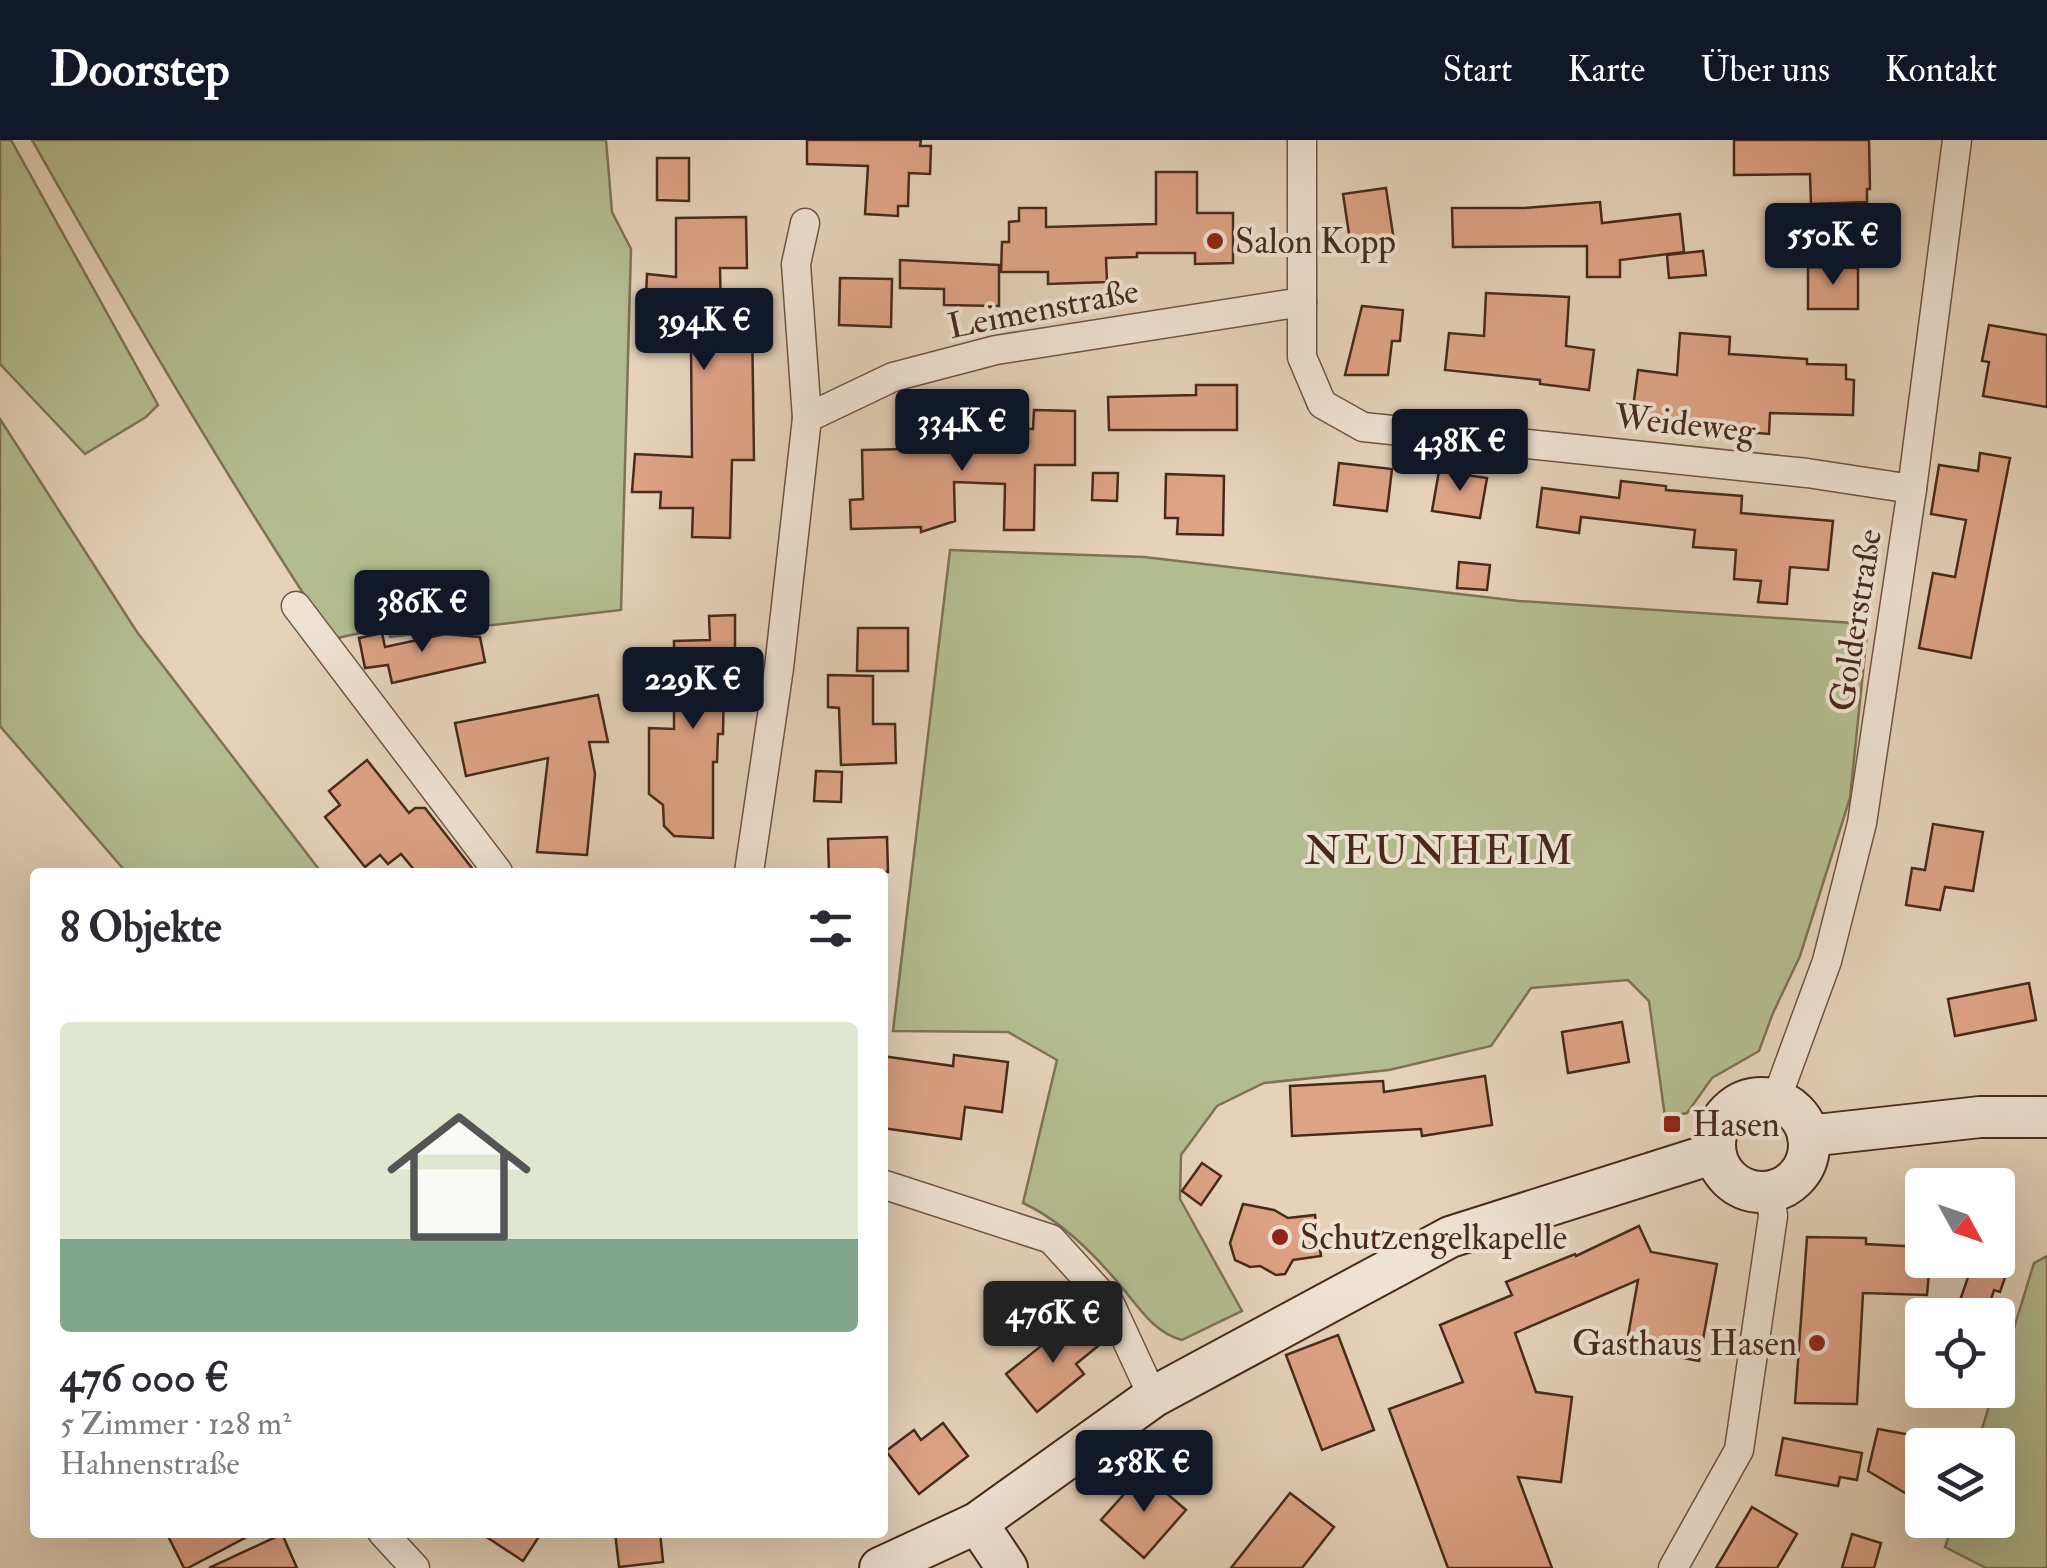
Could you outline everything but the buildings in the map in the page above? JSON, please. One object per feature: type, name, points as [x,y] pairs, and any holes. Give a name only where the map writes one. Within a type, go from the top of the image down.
[{"type":"street","name":"Weideweg","points":[[1302,140],[1302,357],[1322,404],[1363,427],[1807,473],[1912,489]]},
{"type":"street","name":"Golderstraße","points":[[1776,1100],[1828,961],[1862,824],[1912,489],[1957,140]]},
{"type":"street","points":[[749,868],[779,668],[807,418],[796,264],[805,224]]},
{"type":"street","name":"Leimenstraße","points":[[807,418],[893,377],[996,350],[1302,302]]},
{"type":"street","points":[[296,606],[495,868]]},
{"type":"street","points":[[1757,1098],[1791,1107],[1808,1136],[1808,1155],[1800,1172],[1787,1184],[1770,1191],[1752,1191],[1735,1184],[1722,1170],[1715,1153],[1716,1134],[1724,1116],[1739,1104],[1757,1098]]},
{"type":"street","points":[[1808,1136],[1980,1117],[2047,1117]]},
{"type":"street","points":[[880,1568],[977,1523],[1154,1397],[1450,1237],[1715,1153]]},
{"type":"street","points":[[888,1186],[1051,1239],[1110,1304],[1154,1397]]},
{"type":"street","points":[[1672,1568],[1738,1450],[1772,1216],[1770,1191]]},
{"type":"street","points":[[977,1523],[1007,1568]]},
{"type":"street","points":[[388,1538],[416,1568]]},
{"type":"green space","points":[[0,140],[11,140],[158,405],[146,417],[85,454],[0,364]]},
{"type":"green space","points":[[32,140],[606,140],[612,212],[631,249],[621,610],[390,637],[387,627],[333,639],[178,392]]},
{"type":"green space","points":[[0,419],[137,632],[318,868],[123,868],[0,726]]},
{"type":"green space","points":[[950,550],[1144,557],[1519,601],[1868,624],[1850,798],[1800,956],[1759,1051],[1712,1078],[1687,1113],[1665,1117],[1649,1001],[1628,980],[1531,988],[1491,1046],[1389,1070],[1264,1083],[1217,1106],[1181,1155],[1180,1199],[1242,1311],[1182,1340],[1161,1330],[1083,1246],[1061,1226],[1023,1203],[1057,1060],[1008,1032],[893,1031]]},
{"type":"green space","points":[[2047,1256],[2047,1568],[1986,1568],[1945,1547],[1948,1538],[2015,1538],[2015,1428],[1982,1428],[1988,1408],[2015,1408],[2015,1325],[2034,1263]]},
{"type":"place","name":"Salon Kopp","points":[[1215,241]]},
{"type":"place","name":"Hasen","points":[[1672,1124]]},
{"type":"place","name":"Schutzengelkapelle","points":[[1280,1237]]},
{"type":"place","name":"Gasthaus Hasen","points":[[1817,1343]]},
{"type":"district","name":"NEUNHEIM","points":[[1440,850]]}]
